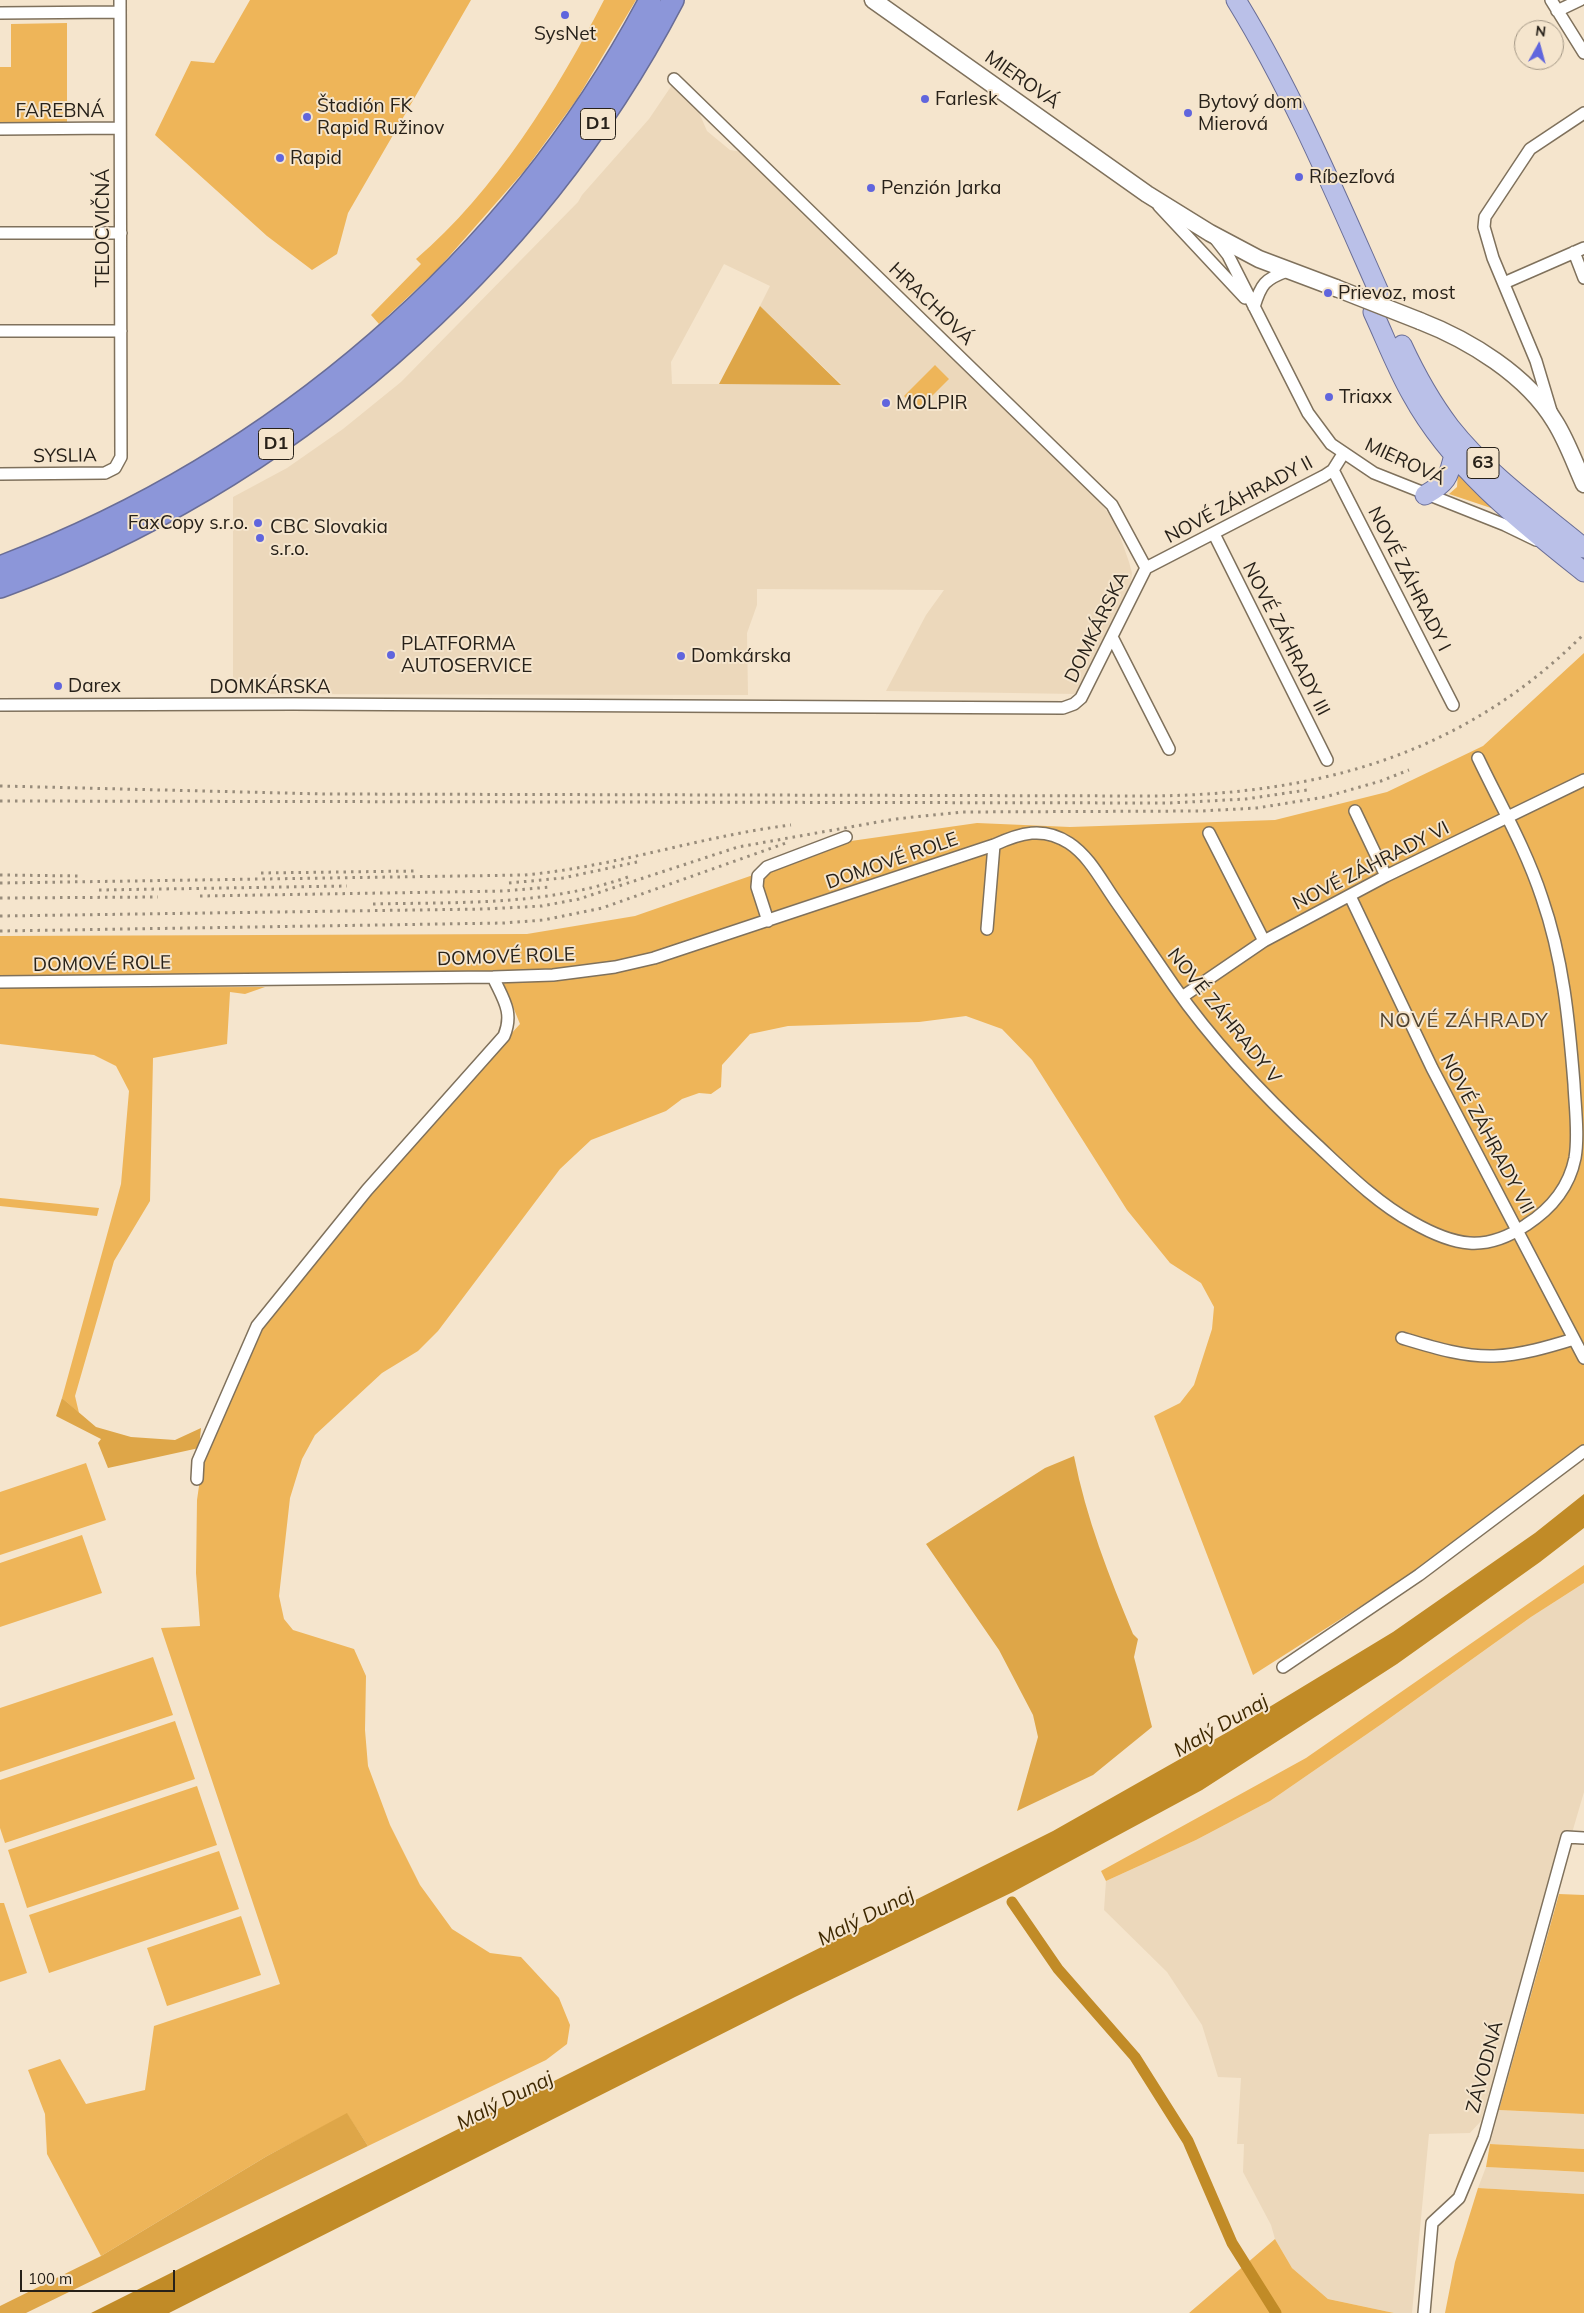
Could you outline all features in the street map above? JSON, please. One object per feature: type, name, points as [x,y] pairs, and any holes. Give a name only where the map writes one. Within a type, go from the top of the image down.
[{"type":"highway","name":"D1","points":[[0,567],[114,518],[201,471],[246,443],[292,410],[347,369],[395,328],[442,282],[533,179],[570,130],[604,80],[650,0]]},
{"type":"highway","name":"D1","points":[[0,587],[73,558],[168,511],[210,486],[302,426],[354,386],[406,342],[509,238],[548,191],[621,90],[655,35],[673,0]]},
{"type":"main road","points":[[1224,0],[1296,135],[1370,289],[1331,184],[1274,64],[1236,0]]},
{"type":"main road","name":"63","points":[[1584,548],[1503,481],[1461,440],[1425,388],[1382,315],[1412,396],[1432,427],[1486,489],[1584,572]]},
{"type":"main road","points":[[1425,495],[1439,486],[1449,475],[1454,454]]},
{"type":"street","name":"MIEROVÁ","points":[[873,0],[1147,194],[1211,234],[1252,256],[1287,271],[1336,288],[1460,338],[1496,361],[1530,391],[1555,421],[1584,484]]},
{"type":"street","points":[[1550,0],[1584,53]]},
{"type":"street","points":[[1558,11],[1580,0]]},
{"type":"street","points":[[0,13],[120,6]]},
{"type":"street","name":"TELOCVIČNÁ","points":[[120,6],[121,457]]},
{"type":"street","name":"HRACHOVÁ","points":[[674,79],[1112,505],[1146,568]]},
{"type":"street","points":[[1555,421],[1536,361],[1486,238],[1484,227],[1485,217],[1530,149],[1584,113]]},
{"type":"street","name":"FAREBNÁ","points":[[0,129],[120,128]]},
{"type":"street","name":"MIEROVÁ","points":[[1147,194],[1254,307]]},
{"type":"street","points":[[0,233],[121,233]]},
{"type":"street","name":"MIEROVÁ","points":[[1211,234],[1228,255],[1308,413],[1331,444],[1343,454],[1374,473],[1425,495],[1505,525],[1556,550]]},
{"type":"street","points":[[1504,283],[1579,250],[1584,278]]},
{"type":"street","points":[[1254,307],[1258,292],[1268,280],[1287,271]]},
{"type":"street","points":[[0,331],[121,331]]},
{"type":"street","name":"NOVÉ ZÁHRADY II","points":[[1146,568],[1333,470],[1343,454]]},
{"type":"street","name":"SYSLIA","points":[[0,474],[105,473],[115,468],[121,457]]},
{"type":"street","name":"NOVÉ ZÁHRADY I","points":[[1333,470],[1454,705]]},
{"type":"street","name":"NOVÉ ZÁHRADY III","points":[[1214,534],[1327,760]]},
{"type":"street","name":"DOMKÁRSKA","points":[[0,705],[293,704],[1064,708],[1082,698],[1146,568]]},
{"type":"street","points":[[1112,637],[1169,749]]},
{"type":"street","points":[[1478,758],[1543,898],[1564,980],[1570,1037],[1575,1156],[1568,1178],[1555,1203],[1518,1230]]},
{"type":"street","name":"NOVÉ ZÁHRADY VI","points":[[1182,996],[1264,941],[1386,876],[1584,780]]},
{"type":"street","points":[[1355,811],[1386,876]]},
{"type":"street","name":"NOVÉ ZÁHRADY V","points":[[994,845],[1018,834],[1035,832],[1060,838],[1073,846],[1087,860],[1182,996],[1224,1050],[1262,1094],[1338,1165],[1409,1221],[1442,1236],[1468,1243],[1488,1243],[1501,1240],[1518,1230]]},
{"type":"street","points":[[1210,833],[1264,941]]},
{"type":"street","points":[[768,921],[757,887],[758,876],[767,867],[846,838]]},
{"type":"street","points":[[988,929],[994,845]]},
{"type":"street","name":"DOMOVÉ ROLE","points":[[0,982],[493,977],[552,975],[615,967],[654,958],[994,845]]},
{"type":"street","name":"NOVÉ ZÁHRADY VII","points":[[1350,896],[1432,1068],[1584,1358]]},
{"type":"street","points":[[197,1479],[198,1461],[257,1326],[367,1190],[504,1036],[510,1022],[507,1008],[493,977]]},
{"type":"street","points":[[1402,1338],[1438,1348],[1493,1356],[1515,1354],[1574,1339]]},
{"type":"street","points":[[1284,1667],[1419,1575],[1582,1453]]},
{"type":"street","name":"ZÁVODNÁ","points":[[1424,2313],[1432,2223],[1459,2198],[1484,2138],[1567,1837],[1584,1838]]},
{"type":"shaded area","name":"Rapid","points":[[250,0],[471,0],[348,213],[337,254],[312,270],[267,236],[155,135],[191,61],[214,63]]},
{"type":"shaded area","points":[[604,0],[636,0],[577,99],[525,170],[437,270],[379,324],[371,315],[421,264],[416,259],[445,232],[498,172],[545,104],[586,35]]},
{"type":"shaded area","points":[[67,23],[67,124],[0,124],[0,67],[11,67],[11,24]]},
{"type":"shaded area","points":[[672,85],[698,110],[707,131],[730,150],[742,152],[1099,501],[1115,522],[1132,573],[1131,582],[1076,694],[886,691],[926,615],[944,590],[757,589],[757,605],[747,633],[748,695],[233,694],[233,497],[287,468],[343,429],[401,382],[578,202],[582,195],[649,119]],"holes":[[[724,264],[770,286],[760,306],[841,384],[672,384],[671,362]]]},
{"type":"shaded area","points":[[760,306],[841,385],[719,384]]},
{"type":"shaded area","points":[[935,365],[949,379],[918,410],[904,396]]},
{"type":"shaded area","points":[[1458,473],[1500,511],[1449,494],[1457,487]]},
{"type":"shaded area","points":[[1584,653],[1584,1444],[1433,1560],[1253,1675],[1154,1416],[1180,1403],[1194,1385],[1212,1329],[1214,1307],[1201,1283],[1170,1263],[1127,1210],[1032,1060],[1002,1029],[966,1016],[919,1022],[788,1026],[750,1034],[722,1065],[721,1087],[711,1094],[699,1093],[682,1099],[666,1111],[591,1140],[560,1169],[438,1331],[418,1351],[382,1373],[315,1435],[302,1459],[290,1498],[279,1596],[284,1619],[293,1630],[354,1649],[366,1676],[365,1730],[368,1766],[390,1825],[420,1885],[452,1929],[490,1953],[521,1957],[559,1998],[570,2025],[567,2044],[546,2060],[368,2146],[347,2114],[267,2156],[101,2256],[47,2154],[45,2114],[28,2070],[60,2059],[86,2104],[145,2090],[154,2026],[280,1984],[161,1628],[200,1626],[196,1573],[197,1500],[203,1458],[261,1329],[430,1123],[520,1024],[499,972],[0,980],[0,936],[527,934],[635,916],[851,841],[977,823],[1070,827],[1275,820],[1387,792],[1483,746]]},
{"type":"shaded area","points":[[265,987],[245,994],[230,992],[227,1044],[153,1058],[150,1201],[114,1261],[75,1396],[79,1413],[62,1398],[121,1184],[129,1091],[116,1066],[94,1055],[0,1044],[0,988]]},
{"type":"shaded area","points":[[0,1198],[99,1208],[97,1216],[0,1206]]},
{"type":"shaded area","points":[[62,1398],[96,1427],[131,1437],[175,1440],[201,1428],[199,1448],[108,1468],[98,1443],[101,1439],[56,1416]]},
{"type":"shaded area","points":[[1074,1456],[1085,1502],[1099,1546],[1133,1634],[1138,1639],[1134,1657],[1152,1727],[1093,1775],[1017,1811],[1038,1737],[1033,1715],[999,1650],[926,1544],[1045,1468]]},
{"type":"shaded area","points":[[86,1463],[106,1520],[0,1555],[0,1492]]},
{"type":"shaded area","points":[[1584,1494],[1584,1528],[1540,1562],[1397,1664],[1202,1790],[1013,1892],[795,1997],[169,2313],[91,2313],[1053,1831],[1233,1729],[1393,1632],[1535,1533]]},
{"type":"shaded area","points":[[82,1535],[102,1593],[0,1627],[0,1563]]},
{"type":"shaded area","points":[[1584,1565],[1584,1583],[1531,1617],[1270,1801],[1196,1840],[1106,1881],[1101,1871],[1306,1758]]},
{"type":"shaded area","points":[[1584,1583],[1584,1792],[1572,1833],[1559,1845],[1481,2121],[1470,2133],[1429,2134],[1412,2313],[1394,2313],[1328,2299],[1292,2268],[1275,2239],[1271,2225],[1243,2172],[1244,2144],[1237,2144],[1241,2078],[1218,2077],[1202,2025],[1167,1972],[1104,1910],[1106,1881],[1196,1840],[1270,1801],[1531,1617]]},
{"type":"shaded area","points":[[153,1657],[173,1715],[0,1772],[0,1708]]},
{"type":"shaded area","points":[[175,1721],[195,1779],[5,1843],[0,1828],[0,1780]]},
{"type":"shaded area","points":[[197,1786],[217,1845],[27,1908],[8,1850]]},
{"type":"shaded area","points":[[219,1851],[239,1909],[49,1973],[29,1915]]},
{"type":"shaded area","points":[[1559,1894],[1584,1895],[1584,2114],[1499,2110]]},
{"type":"shaded area","points":[[0,1903],[4,1903],[27,1973],[0,1982]]},
{"type":"shaded area","points":[[241,1916],[261,1975],[167,2006],[147,1948]]},
{"type":"shaded area","points":[[1499,2110],[1584,2114],[1584,2149],[1490,2144]]},
{"type":"shaded area","points":[[347,2113],[368,2146],[26,2313],[0,2313],[0,2306],[101,2256],[267,2156]]},
{"type":"shaded area","points":[[1490,2144],[1584,2149],[1584,2172],[1486,2167]]},
{"type":"shaded area","points":[[1486,2167],[1584,2172],[1584,2194],[1478,2188]]},
{"type":"shaded area","points":[[1478,2188],[1584,2194],[1584,2313],[1445,2313],[1455,2262]]},
{"type":"shaded area","points":[[1275,2239],[1292,2268],[1328,2299],[1394,2313],[1189,2313]]},
{"type":"waterway","points":[[1012,1902],[1058,1969],[1135,2057],[1188,2141],[1232,2243],[1276,2313]]},
{"type":"railway","points":[[0,786],[325,794],[1153,796],[1214,793],[1273,787],[1330,776],[1385,760],[1438,738],[1489,710],[1538,676],[1584,634]]},
{"type":"railway","points":[[0,916],[485,909],[542,906],[579,899],[738,847],[895,819],[963,812],[1201,811],[1257,808],[1325,797],[1381,781],[1409,770]]},
{"type":"railway","points":[[0,801],[1170,803],[1246,799],[1307,790]]},
{"type":"railway","points":[[0,883],[524,875],[625,859],[724,836],[791,825]]},
{"type":"railway","points":[[0,931],[504,923],[544,920],[602,908],[786,843]]},
{"type":"railway","points":[[509,883],[563,878],[637,862]]},
{"type":"railway","points":[[261,873],[416,871]]},
{"type":"railway","points":[[0,875],[81,876]]},
{"type":"railway","points":[[373,904],[502,901],[534,898],[597,886],[628,877]]},
{"type":"railway","points":[[99,890],[347,886]]},
{"type":"railway","points":[[200,896],[504,891],[550,887]]},
{"type":"railway","points":[[0,898],[158,897]]},
{"type":"place","name":"SysNet","points":[[565,15]]},
{"type":"place","name":"Farlesk","points":[[925,99]]},
{"type":"place","name":"Bytový dom Mierová","points":[[1188,113]]},
{"type":"place","name":"Štadión FK Rapid Ružinov","points":[[307,117]]},
{"type":"place","name":"Rapid","points":[[280,158]]},
{"type":"place","name":"Ríbezľová","points":[[1299,177]]},
{"type":"place","name":"Penzión Jarka","points":[[871,188]]},
{"type":"place","name":"Prievoz, most","points":[[1328,293]]},
{"type":"place","name":"Triaxx","points":[[1329,397]]},
{"type":"place","name":"MOLPIR","points":[[886,403]]},
{"type":"place","name":"FaxCopy s.r.o.","points":[[258,523]]},
{"type":"place","name":"CBC Slovakia s.r.o.","points":[[260,538]]},
{"type":"place","name":"PLATFORMA AUTOSERVICE","points":[[391,655]]},
{"type":"place","name":"Domkárska","points":[[681,656]]},
{"type":"place","name":"Darex","points":[[58,686]]},
{"type":"district","name":"NOVÉ ZÁHRADY","points":[[1464,1021]]},
{"type":"water label","name":"Malý Dunaj","points":[[1221,1726]]},
{"type":"water label","name":"Malý Dunaj","points":[[866,1917]]},
{"type":"water label","name":"Malý Dunaj","points":[[505,2101]]}]
